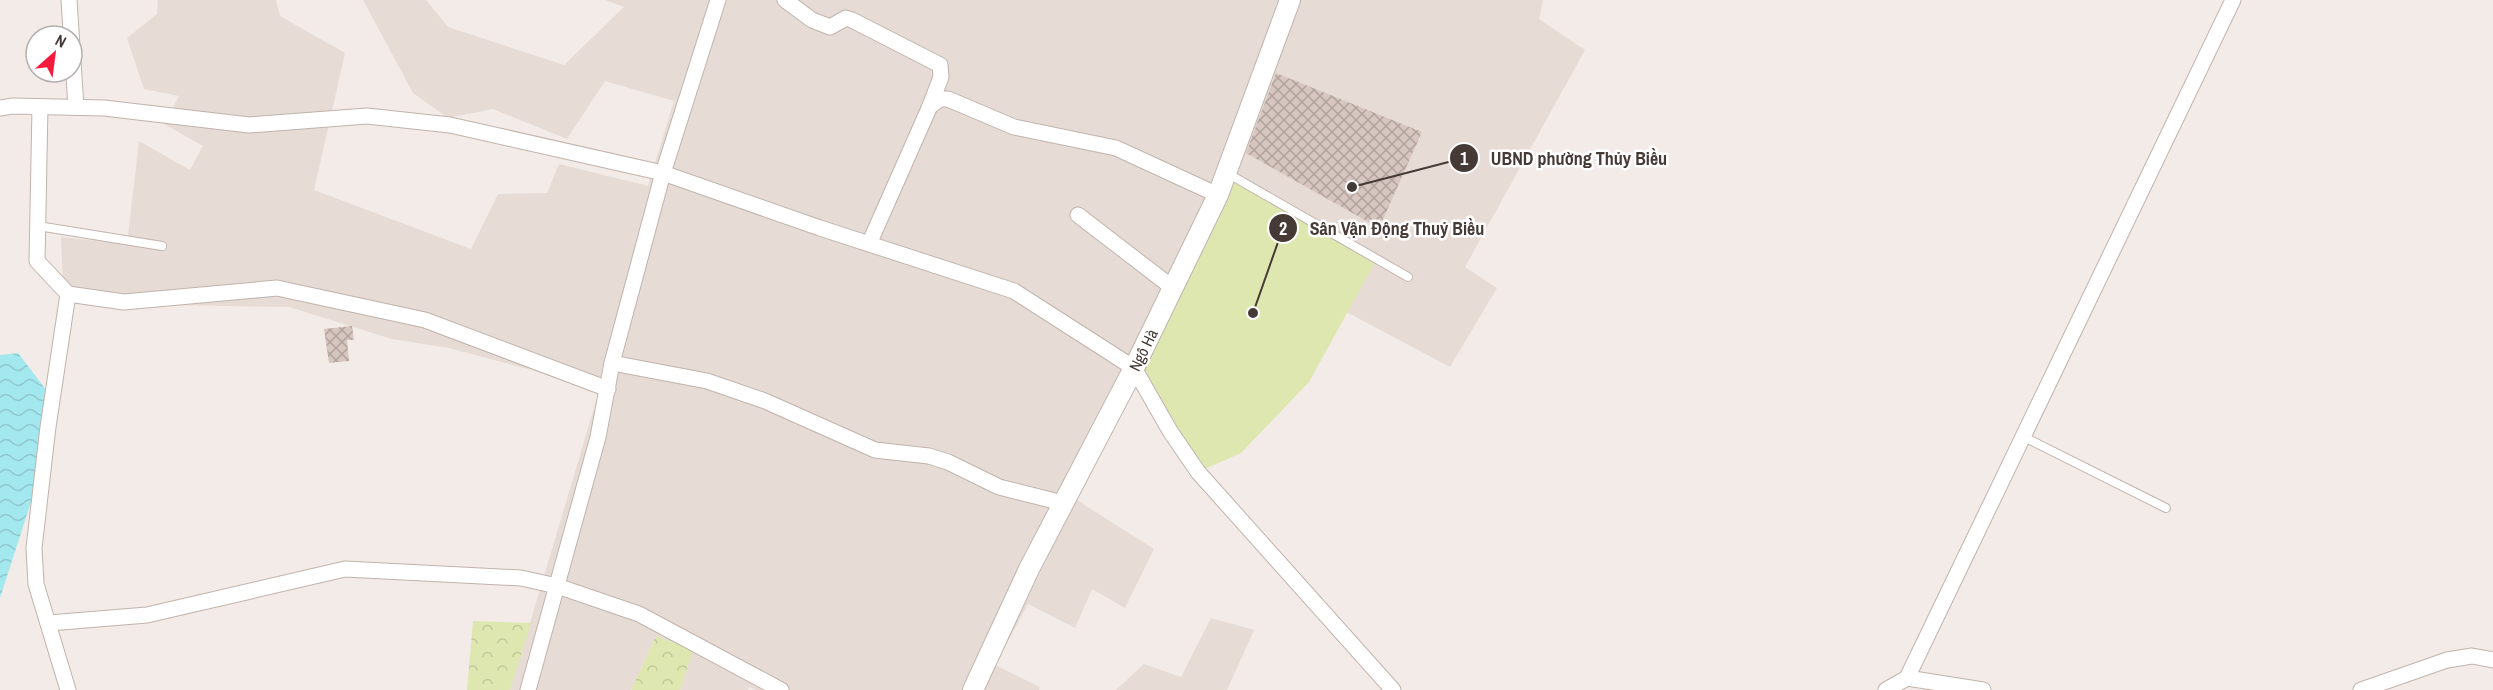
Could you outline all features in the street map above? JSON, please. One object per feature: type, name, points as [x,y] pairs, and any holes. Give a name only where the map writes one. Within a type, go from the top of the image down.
[{"type":"street","points":[[69,0],[76,107]]},
{"type":"street","points":[[528,690],[663,173],[718,0]]},
{"type":"street","points":[[785,0],[821,25],[830,27],[846,18],[852,20],[940,65],[941,77],[930,106],[869,244]]},
{"type":"street","name":"Ngô Hà","points":[[973,690],[1029,569],[1134,368],[1218,195],[1290,0]]},
{"type":"street","points":[[1886,690],[1907,678],[2232,0]]},
{"type":"street","points":[[930,106],[940,99],[948,99],[1014,127],[1116,148],[1218,195]]},
{"type":"street","points":[[40,106],[38,261],[68,294],[124,302],[277,288],[425,320],[608,389]]},
{"type":"street","points":[[0,108],[40,106],[104,108],[249,125],[367,116],[450,125],[663,173],[1014,291],[1134,368],[1170,431],[1198,472],[1393,690]]},
{"type":"street","points":[[1078,215],[1173,288]]},
{"type":"street","points":[[68,294],[46,438],[34,548],[36,584],[50,623],[68,690]]},
{"type":"street","points":[[612,363],[707,381],[765,401],[875,450],[929,456],[948,462],[999,487],[1064,503]]},
{"type":"street","points":[[50,623],[147,615],[345,569],[521,578],[608,602],[650,619],[781,690]]},
{"type":"street","points":[[2361,690],[2447,660],[2472,656],[2493,660]]},
{"type":"street","points":[[1907,678],[1983,690]]},
{"type":"lane","points":[[1226,172],[1408,277]]},
{"type":"lane","points":[[38,226],[162,246]]},
{"type":"lane","points":[[2024,437],[2166,508]]},
{"type":"shaded area","points":[[158,0],[276,0],[280,16],[345,53],[314,190],[471,249],[498,194],[547,193],[559,164],[648,186],[674,101],[605,81],[567,139],[493,109],[448,118],[413,93],[363,0],[426,0],[448,27],[564,65],[624,7],[605,0],[1543,0],[1539,19],[1585,50],[1465,267],[1497,288],[1450,367],[1339,308],[1237,195],[1072,497],[1154,549],[1125,608],[1092,589],[1075,628],[1028,604],[995,665],[1040,687],[1039,690],[756,690],[749,687],[748,690],[680,690],[692,650],[656,636],[631,690],[510,690],[600,388],[449,348],[392,339],[289,307],[109,304],[63,283],[61,237],[127,244],[139,141],[190,170],[203,146],[164,124],[179,96],[144,89],[127,38],[157,14]]},
{"type":"shaded area","points":[[1211,618],[1254,630],[1227,690],[1116,690],[1144,664],[1181,677]]},
{"type":"green space","points":[[1226,172],[1377,259],[1309,382],[1241,453],[1198,472],[1134,368]]},
{"type":"green space","points":[[473,621],[531,623],[510,690],[467,690]]},
{"type":"green space","points":[[656,636],[693,650],[680,690],[631,690]]},
{"type":"water","points":[[18,353],[47,391],[32,499],[0,598],[0,355]]},
{"type":"building","points":[[1276,73],[1422,132],[1379,228],[1246,153]]},
{"type":"building","points":[[352,326],[354,340],[347,340],[349,361],[329,363],[324,329]]},
{"type":"place","name":"UBND phường Thủy Biều","points":[[1352,187]]},
{"type":"place","name":"Sân Vận Động Thuỷ Biều","points":[[1253,313]]}]
